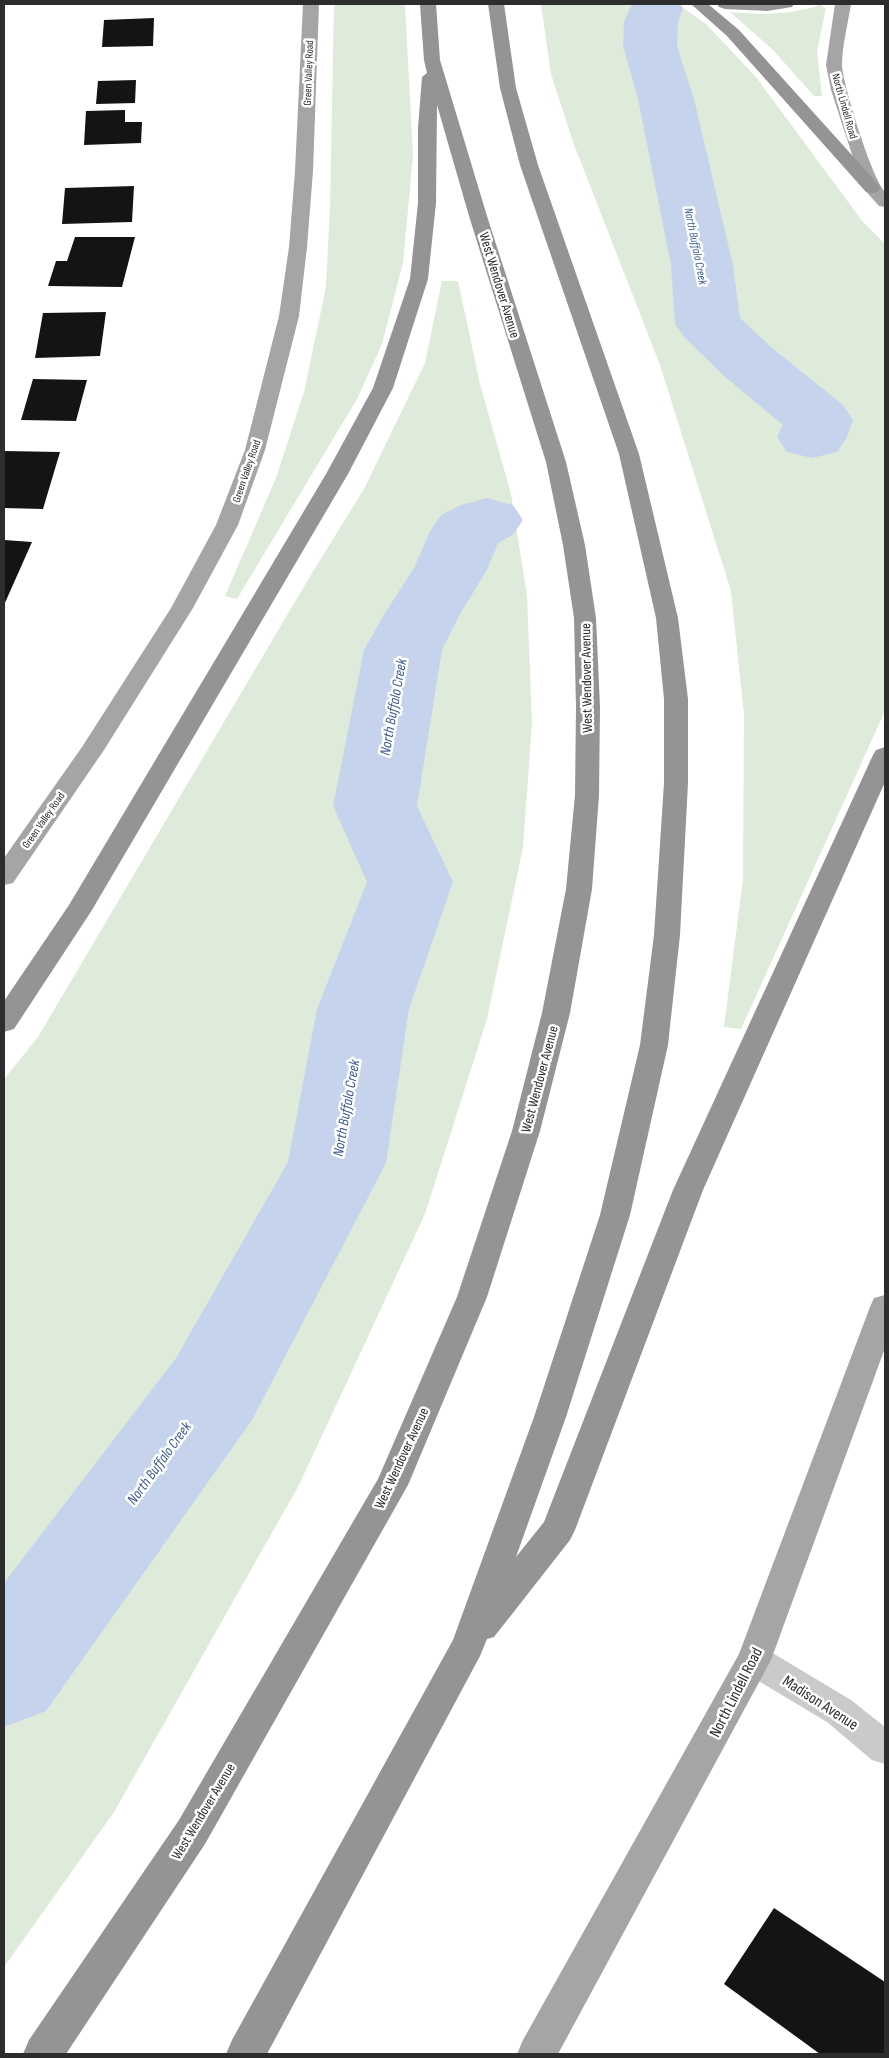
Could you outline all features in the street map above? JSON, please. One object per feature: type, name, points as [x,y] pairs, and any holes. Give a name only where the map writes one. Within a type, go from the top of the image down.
[{"type":"highway","name":"West Wendover Avenue","points":[[43,2054],[192,1832],[392,1485],[472,1297],[526,1131],[556,1013],[579,889],[587,795],[588,707],[585,618],[574,545],[556,462],[481,226],[432,60],[428,4]]},
{"type":"highway","points":[[246,2054],[468,1645],[550,1416],[614,1215],[654,1045],[667,935],[676,783],[676,699],[666,618],[651,543],[629,454],[529,165],[508,88],[496,4]]},
{"type":"highway","points":[[699,4],[733,33],[872,188]]},
{"type":"highway","points":[[725,4],[767,6],[786,4]]},
{"type":"highway","points":[[4,1022],[79,910],[337,474],[383,388],[419,279],[427,203],[427,128],[432,60]]},
{"type":"highway","points":[[468,1645],[558,1530],[688,1190],[885,755]]},
{"type":"main road","name":"Green Valley Road","points":[[4,877],[92,750],[182,608],[228,525],[254,450],[272,389],[289,316],[298,248],[304,171],[311,4]]},
{"type":"main road","name":"North Lindell Road","points":[[843,4],[834,65],[855,142],[872,188],[885,202]]},
{"type":"main road","name":"North Lindell Road","points":[[537,2054],[754,1660],[885,1307]]},
{"type":"street","name":"Madison Avenue","points":[[754,1660],[839,1711],[885,1748]]},
{"type":"green space","points":[[334,4],[405,4],[413,156],[403,263],[382,344],[357,399],[237,599],[225,596],[276,478],[304,392],[326,287],[330,205]]},
{"type":"green space","points":[[541,4],[678,4],[706,24],[756,77],[863,222],[885,244],[885,711],[741,1029],[724,1027],[743,879],[744,715],[731,591],[660,365],[573,142],[551,74]]},
{"type":"green space","points":[[820,5],[826,8],[817,51],[822,96],[814,96],[773,50],[730,12],[775,13],[798,11]]},
{"type":"green space","points":[[442,281],[458,281],[480,384],[511,494],[527,596],[532,724],[523,847],[487,1019],[425,1214],[299,1485],[114,1812],[4,1967],[4,1079],[38,1037],[309,578],[364,489],[425,363]]},
{"type":"building","points":[[154,18],[153,46],[102,47],[104,20]]},
{"type":"building","points":[[136,80],[135,103],[96,104],[98,81]]},
{"type":"building","points":[[125,110],[125,122],[142,122],[141,143],[84,145],[86,111]]},
{"type":"building","points":[[134,186],[132,222],[62,224],[65,188]]},
{"type":"building","points":[[75,237],[135,237],[122,287],[48,286],[56,261],[67,261]]},
{"type":"building","points":[[106,312],[100,356],[35,358],[43,313]]},
{"type":"building","points":[[33,379],[87,380],[76,421],[21,420]]},
{"type":"building","points":[[4,451],[60,452],[43,509],[4,508]]},
{"type":"building","points":[[4,540],[32,542],[4,605]]},
{"type":"building","points":[[774,1908],[885,1982],[885,2054],[820,2054],[724,1984]]},
{"type":"waterway","name":"North Buffalo Creek","points":[[656,8],[651,22],[650,46],[666,99],[702,265],[708,324],[747,361],[819,420],[812,437]]},
{"type":"waterway","name":"North Buffalo Creek","points":[[4,1674],[214,1389],[337,1163],[363,1009],[410,882],[375,806],[403,650],[421,616],[451,568],[467,531],[487,520]]}]
